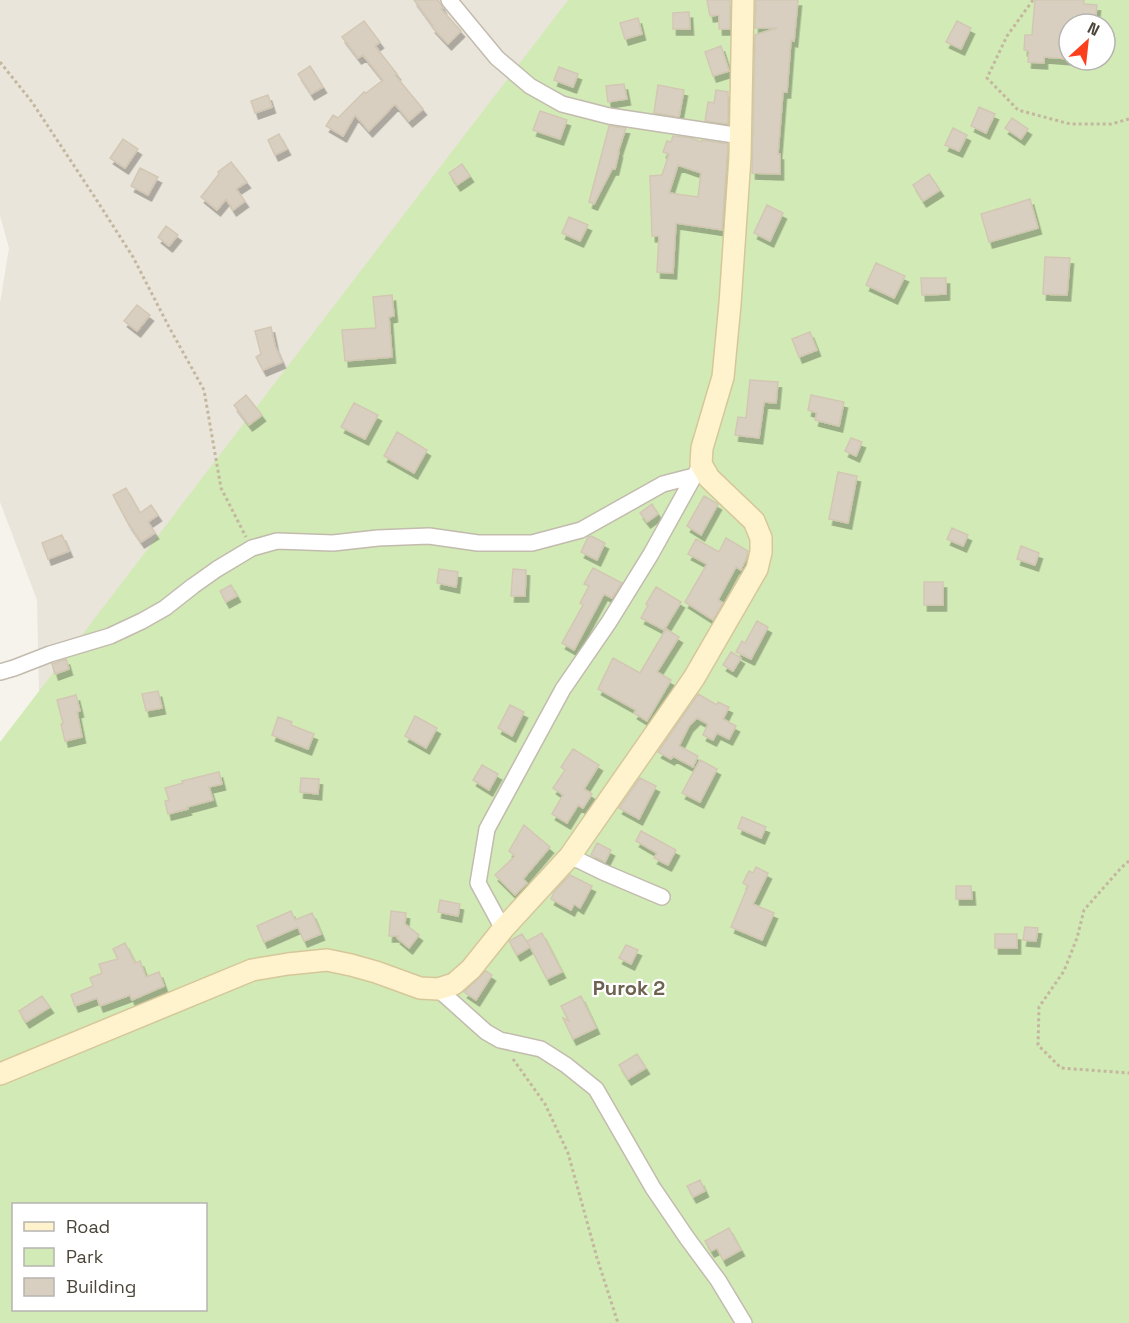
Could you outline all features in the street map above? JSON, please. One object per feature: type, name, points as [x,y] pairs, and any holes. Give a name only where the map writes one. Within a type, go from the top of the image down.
[{"type":"street","points":[[449,0],[497,58],[530,86],[562,104],[609,116],[741,136]]},
{"type":"street","points":[[503,929],[478,884],[487,829],[563,689],[609,622],[651,554],[698,470],[702,448],[723,377],[741,136],[742,0]]},
{"type":"street","points":[[0,672],[110,636],[142,621],[165,608],[217,569],[252,548],[277,541],[333,543],[429,536],[478,543],[532,543],[581,530],[663,484],[698,470]]},
{"type":"street","points":[[0,1074],[252,970],[327,960],[376,972],[420,988],[438,988],[454,984],[471,969],[503,929],[570,856],[694,678],[757,569],[761,538],[754,520],[698,470]]},
{"type":"street","points":[[570,856],[662,897]]},
{"type":"street","points":[[438,988],[486,1032],[500,1040],[542,1049],[596,1089],[653,1188],[718,1280],[744,1323]]},
{"type":"path","points":[[1033,0],[1007,36],[987,78],[1018,110],[1070,124],[1111,124],[1129,119]]},
{"type":"path","points":[[0,62],[32,102],[133,257],[204,390],[221,488],[252,548]]},
{"type":"path","points":[[1129,861],[1120,868],[1084,910],[1077,938],[1064,970],[1039,1007],[1038,1045],[1061,1068],[1129,1073]]},
{"type":"path","points":[[500,1040],[545,1104],[568,1153],[597,1258],[618,1323]]},
{"type":"shaded area","points":[[0,0],[1129,0],[1129,349],[40,733],[37,600],[0,502],[0,303],[9,248],[0,216]]},
{"type":"green space","points":[[568,0],[1129,0],[1129,1323],[0,1323],[0,742]]},
{"type":"building","points":[[414,0],[438,0],[443,8],[441,9],[461,31],[448,44],[432,27]]},
{"type":"building","points":[[707,0],[730,0],[730,29],[719,29],[719,15],[710,16]]},
{"type":"building","points":[[756,0],[798,0],[794,41],[791,40],[787,92],[783,92],[778,154],[780,154],[780,174],[752,173],[755,35],[777,28],[755,28]]},
{"type":"building","points":[[1035,0],[1084,0],[1084,4],[1097,5],[1096,12],[1057,12],[1057,58],[1044,57],[1044,63],[1028,62],[1029,51],[1024,50],[1025,35],[1032,35]]},
{"type":"building","points":[[689,12],[690,29],[673,29],[673,13]]},
{"type":"building","points":[[638,18],[642,34],[625,39],[620,23]]},
{"type":"building","points":[[364,21],[380,42],[375,46],[423,109],[409,121],[395,104],[369,131],[355,115],[343,136],[326,126],[333,115],[338,118],[364,92],[366,93],[383,80],[363,55],[358,58],[342,37]]},
{"type":"building","points":[[957,21],[971,28],[961,49],[946,42]]},
{"type":"building","points":[[721,46],[729,71],[713,76],[705,52]]},
{"type":"building","points":[[310,66],[323,87],[311,94],[298,74]]},
{"type":"building","points":[[559,67],[578,74],[573,87],[554,80]]},
{"type":"building","points":[[624,84],[627,99],[608,102],[606,86]]},
{"type":"building","points":[[658,85],[684,90],[679,117],[654,113]]},
{"type":"building","points":[[716,90],[728,92],[728,124],[705,121],[708,102],[714,103]]},
{"type":"building","points":[[268,95],[272,107],[255,113],[251,101]]},
{"type":"building","points":[[979,107],[995,114],[986,133],[971,126]]},
{"type":"building","points":[[540,111],[567,120],[560,139],[533,130]]},
{"type":"building","points":[[1012,118],[1028,129],[1021,139],[1005,128]]},
{"type":"building","points":[[609,126],[626,128],[615,169],[612,169],[594,204],[589,202]]},
{"type":"building","points":[[953,128],[967,135],[959,151],[945,145]]},
{"type":"building","points":[[279,134],[287,149],[275,155],[268,140]]},
{"type":"building","points":[[673,136],[728,144],[722,230],[676,223],[673,273],[657,272],[659,236],[652,236],[650,176],[662,175],[669,154],[663,152],[667,141],[671,142]],"holes":[[[678,165],[701,173],[698,197],[669,193]]]},
{"type":"building","points":[[123,139],[138,149],[125,168],[110,158]]},
{"type":"building","points":[[231,162],[247,182],[236,189],[245,201],[233,210],[226,199],[217,210],[201,197],[219,174],[218,172]]},
{"type":"building","points":[[462,164],[470,176],[457,185],[449,173]]},
{"type":"building","points":[[140,168],[158,177],[148,195],[131,186]]},
{"type":"building","points":[[929,174],[940,190],[923,201],[913,185]]},
{"type":"building","points":[[1030,199],[1038,228],[989,242],[981,214]]},
{"type":"building","points":[[767,205],[783,213],[770,241],[754,233]]},
{"type":"building","points":[[569,217],[588,225],[580,241],[562,233]]},
{"type":"building","points":[[166,226],[178,235],[169,246],[158,237]]},
{"type":"building","points":[[1045,257],[1070,258],[1067,295],[1043,294]]},
{"type":"building","points":[[876,263],[905,276],[894,298],[866,285]]},
{"type":"building","points":[[921,278],[946,278],[946,294],[922,295]]},
{"type":"building","points":[[392,295],[394,316],[389,317],[392,357],[345,361],[342,330],[376,328],[373,297]]},
{"type":"building","points":[[137,305],[150,315],[137,331],[124,321]]},
{"type":"building","points":[[271,327],[275,346],[282,362],[263,370],[256,357],[261,354],[255,331]]},
{"type":"building","points":[[810,332],[817,350],[799,357],[792,339]]},
{"type":"building","points":[[750,380],[778,382],[776,403],[764,402],[759,438],[735,435],[738,417],[746,418]]},
{"type":"building","points":[[246,395],[262,415],[249,425],[234,405]]},
{"type":"building","points":[[811,395],[844,402],[839,426],[815,420],[817,413],[808,410]]},
{"type":"building","points":[[354,403],[378,415],[365,439],[341,427]]},
{"type":"building","points":[[397,432],[427,450],[414,473],[384,456]]},
{"type":"building","points":[[851,438],[862,442],[856,456],[845,451]]},
{"type":"building","points":[[838,472],[857,476],[848,523],[829,519]]},
{"type":"building","points":[[126,488],[140,513],[151,505],[158,515],[148,522],[155,533],[141,542],[113,495]]},
{"type":"building","points":[[704,496],[718,504],[701,535],[687,526]]},
{"type":"building","points":[[652,504],[658,514],[647,522],[640,513]]},
{"type":"building","points":[[952,528],[968,535],[963,546],[947,539]]},
{"type":"building","points":[[62,535],[69,551],[48,559],[42,543]]},
{"type":"building","points":[[591,536],[605,543],[597,560],[581,552],[588,537]]},
{"type":"building","points":[[726,538],[748,551],[741,570],[736,567],[718,600],[723,603],[713,620],[685,602],[707,564],[688,554],[696,539],[719,552]]},
{"type":"building","points":[[1021,546],[1039,553],[1035,565],[1017,559]]},
{"type":"building","points":[[593,568],[622,583],[612,598],[604,594],[574,650],[562,643],[583,605],[580,603],[589,586],[584,584]]},
{"type":"building","points":[[439,569],[458,572],[456,587],[437,583]]},
{"type":"building","points":[[513,569],[526,570],[525,596],[511,596]]},
{"type":"building","points":[[924,582],[943,582],[943,605],[924,605]]},
{"type":"building","points":[[231,585],[237,596],[226,602],[220,591]]},
{"type":"building","points":[[656,587],[681,602],[664,630],[641,618]]},
{"type":"building","points":[[757,621],[768,627],[751,659],[736,652],[742,641],[745,643]]},
{"type":"building","points":[[666,629],[679,637],[657,672],[671,680],[647,721],[634,713],[636,710],[598,689],[613,658],[640,673]]},
{"type":"building","points":[[731,652],[741,658],[733,671],[723,665]]},
{"type":"building","points":[[66,659],[69,669],[55,674],[52,664]]},
{"type":"building","points":[[158,691],[162,708],[146,711],[142,694]]},
{"type":"building","points":[[698,694],[717,705],[718,702],[729,707],[723,719],[736,726],[729,739],[717,733],[713,740],[703,735],[708,724],[697,718],[689,726],[679,746],[698,756],[693,767],[673,756],[671,759],[658,752]]},
{"type":"building","points":[[76,695],[82,737],[65,741],[57,700]]},
{"type":"building","points":[[510,705],[524,712],[512,736],[498,728]]},
{"type":"building","points":[[415,716],[437,728],[426,748],[405,736]]},
{"type":"building","points":[[278,717],[314,734],[308,749],[272,735]]},
{"type":"building","points":[[573,749],[599,765],[584,789],[592,794],[583,808],[578,805],[567,823],[552,814],[563,795],[553,788],[565,770],[561,767]]},
{"type":"building","points":[[700,760],[717,769],[700,802],[682,793]]},
{"type":"building","points":[[482,765],[498,774],[489,790],[473,780]]},
{"type":"building","points":[[219,772],[222,784],[209,787],[213,800],[168,814],[165,801],[169,800],[165,788],[183,783],[182,781]]},
{"type":"building","points":[[301,778],[319,779],[318,794],[300,792]]},
{"type":"building","points":[[640,778],[656,786],[639,819],[619,808]]},
{"type":"building","points":[[742,817],[766,827],[761,838],[738,828]]},
{"type":"building","points":[[524,825],[550,847],[523,879],[527,883],[515,895],[495,875],[515,856],[509,851]]},
{"type":"building","points":[[641,831],[676,850],[668,865],[654,858],[657,853],[636,841]]},
{"type":"building","points":[[597,843],[611,850],[605,862],[591,855]]},
{"type":"building","points":[[756,867],[768,873],[753,904],[774,913],[762,940],[731,927],[748,886],[743,883],[749,871],[753,873]]},
{"type":"building","points":[[570,875],[592,886],[580,908],[574,904],[571,910],[551,899],[554,892]]},
{"type":"building","points":[[956,886],[971,886],[972,899],[956,899]]},
{"type":"building","points":[[440,900],[460,904],[458,916],[438,912]]},
{"type":"building","points":[[291,911],[295,920],[312,913],[321,934],[304,941],[298,927],[264,942],[257,926]]},
{"type":"building","points":[[391,911],[406,913],[405,924],[419,935],[409,948],[397,938],[399,936],[389,936]]},
{"type":"building","points":[[1025,927],[1038,928],[1036,941],[1023,940]]},
{"type":"building","points":[[542,933],[562,972],[547,979],[527,941]]},
{"type":"building","points":[[522,934],[530,947],[517,955],[509,941]]},
{"type":"building","points":[[995,934],[1017,934],[1017,948],[995,948]]},
{"type":"building","points":[[125,943],[135,963],[140,961],[146,977],[159,972],[164,986],[132,1000],[130,995],[100,1006],[97,998],[75,1006],[71,995],[93,986],[90,978],[102,973],[99,964],[118,959],[113,949]]},
{"type":"building","points":[[626,945],[638,950],[631,964],[619,958]]},
{"type":"building","points":[[486,971],[492,975],[476,1000],[464,992]]},
{"type":"building","points":[[42,996],[50,1007],[26,1022],[19,1011]]},
{"type":"building","points":[[581,996],[596,1028],[573,1039],[563,1018],[569,1021],[561,1006]]},
{"type":"building","points":[[637,1054],[646,1068],[628,1079],[619,1065]]},
{"type":"building","points":[[700,1180],[705,1191],[693,1197],[687,1186]]},
{"type":"building","points":[[729,1228],[741,1250],[723,1260],[717,1248],[711,1251],[705,1241]]},
{"type":"district","name":"Purok 2","points":[[629,988]]}]
